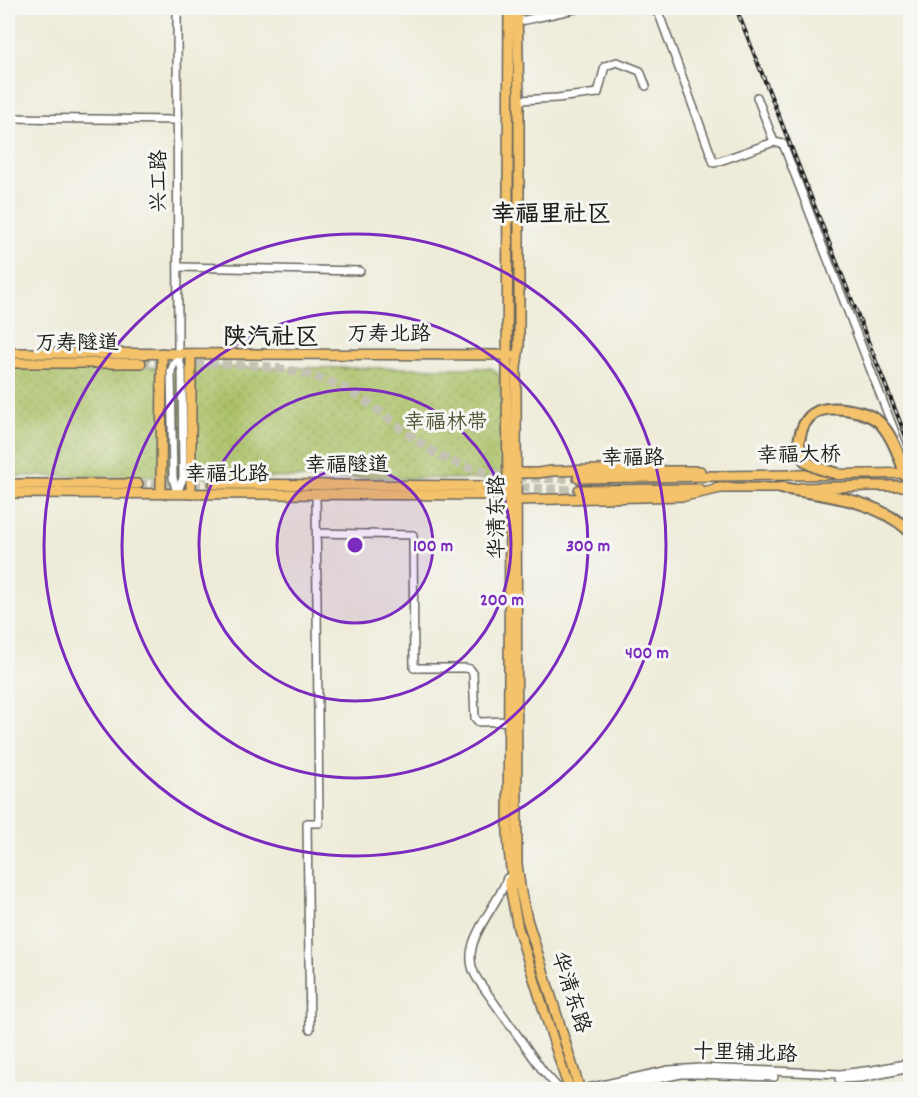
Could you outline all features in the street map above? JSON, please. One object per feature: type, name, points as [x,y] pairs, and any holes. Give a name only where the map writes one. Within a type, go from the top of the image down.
[{"type":"highway","points":[[838,474],[808,463],[800,452],[799,442],[803,427],[818,411],[859,411],[882,424],[910,486]]},
{"type":"highway","points":[[781,488],[834,496],[870,506],[884,512],[910,531]]},
{"type":"main road","name":"华清东路","points":[[509,8],[513,355],[516,368],[512,497],[517,864],[524,907],[574,1070],[577,1089]]},
{"type":"main road","name":"华清东路","points":[[513,355],[519,100],[517,8]]},
{"type":"main road","name":"万寿北路","points":[[8,353],[513,355]]},
{"type":"main road","points":[[162,354],[162,494]]},
{"type":"main road","points":[[191,354],[191,494]]},
{"type":"main road","name":"万寿隧道","points":[[10,363],[141,363]]},
{"type":"main road","points":[[512,473],[644,469],[733,471],[771,475]]},
{"type":"main road","name":"幸福大桥","points":[[688,478],[910,473]]},
{"type":"main road","name":"幸福路","points":[[578,478],[688,478]]},
{"type":"main road","points":[[8,484],[138,484]]},
{"type":"main road","name":"幸福隧道","points":[[214,484],[480,486]]},
{"type":"main road","name":"幸福大桥","points":[[686,492],[721,488],[910,486]]},
{"type":"main road","name":"幸福路","points":[[579,490],[686,492]]},
{"type":"main road","name":"幸福北路","points":[[8,493],[512,497],[686,492]]},
{"type":"main road","name":"华清东路","points":[[512,497],[510,514],[509,850],[516,900],[523,928],[577,1089]]},
{"type":"main road","points":[[508,804],[505,845],[512,904],[565,1077],[577,1089]]},
{"type":"street","name":"兴工路","points":[[177,8],[178,354],[171,371],[173,478],[177,494]]},
{"type":"street","points":[[516,22],[580,8]]},
{"type":"street","points":[[650,8],[659,14],[714,163],[774,142],[783,144],[910,473]]},
{"type":"street","points":[[519,100],[598,93],[605,66],[617,62],[640,72],[646,86]]},
{"type":"street","points":[[757,97],[774,142]]},
{"type":"street","points":[[8,118],[177,120]]},
{"type":"street","points":[[178,267],[360,272]]},
{"type":"street","points":[[310,1029],[307,823],[319,823],[316,494]]},
{"type":"street","points":[[317,533],[413,535],[414,668],[470,669],[476,721],[509,721]]},
{"type":"street","points":[[508,875],[500,894],[476,935],[472,946],[471,965],[478,981],[543,1071],[560,1089]]},
{"type":"street","name":"十里铺北路","points":[[577,1089],[655,1072],[681,1069],[840,1074],[910,1063]]},
{"type":"street","name":"十里铺北路","points":[[604,1089],[681,1074],[850,1079],[910,1068]]},
{"type":"green space","name":"幸福林带","points":[[8,367],[492,368],[500,376],[503,473],[494,479],[8,476]]},
{"type":"tunnel","points":[[141,363],[239,364],[264,366],[312,376],[348,390],[432,451],[449,460],[503,475],[578,478]]},
{"type":"tunnel","points":[[138,484],[214,484]]},
{"type":"tunnel","points":[[480,486],[579,490]]},
{"type":"railway","points":[[736,8],[910,447]]},
{"type":"district","name":"幸福里社区","points":[[551,216]]},
{"type":"district","name":"陕汽社区","points":[[271,339]]}]
